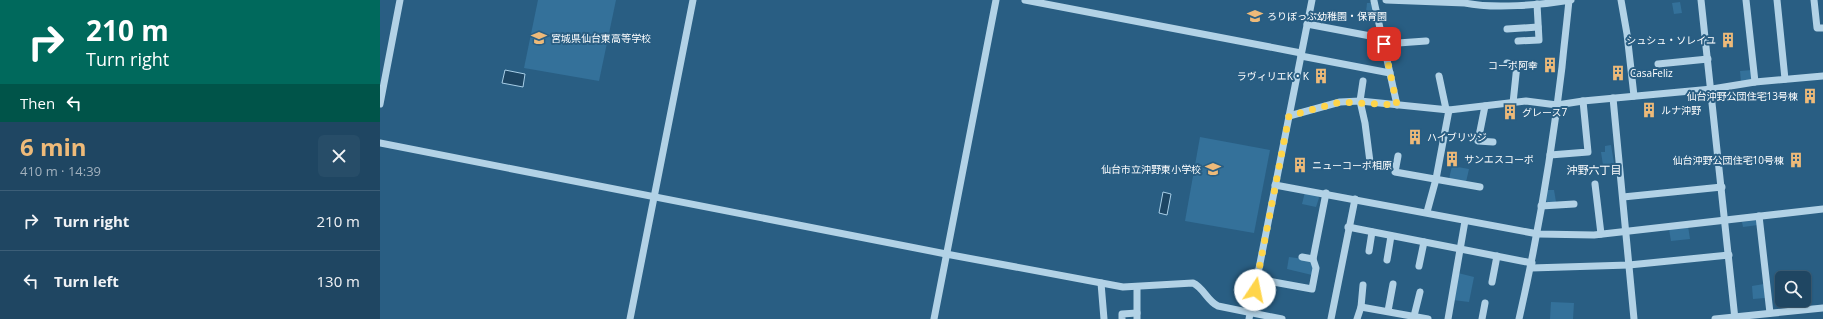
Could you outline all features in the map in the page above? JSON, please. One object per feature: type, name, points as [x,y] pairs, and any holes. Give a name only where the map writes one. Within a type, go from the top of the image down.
[{"type":"street","points":[[380,104],[400,0]]},
{"type":"street","points":[[630,319],[693,0]]},
{"type":"street","points":[[934,319],[996,0]]},
{"type":"street","points":[[1025,0],[1390,73]]},
{"type":"street","points":[[1250,316],[1312,0]]},
{"type":"street","points":[[1375,0],[1382,41],[1397,105]]},
{"type":"street","points":[[1386,0],[1465,1],[1474,5],[1520,3],[1537,4],[1570,0],[1557,105],[1538,234],[1519,319]]},
{"type":"street","points":[[1621,0],[1627,34],[1634,96]]},
{"type":"street","points":[[1701,0],[1712,89],[1735,318]]},
{"type":"street","points":[[1746,0],[1755,82]]},
{"type":"street","points":[[1776,0],[1785,79]]},
{"type":"street","points":[[1814,0],[1817,28],[1823,28]]},
{"type":"street","points":[[1518,41],[1539,40],[1537,4]]},
{"type":"street","points":[[1307,24],[1382,41],[1426,41]]},
{"type":"street","points":[[1507,29],[1538,27]]},
{"type":"street","points":[[1658,64],[1708,59]]},
{"type":"street","points":[[1506,63],[1517,65],[1513,103]]},
{"type":"street","points":[[1427,212],[1436,179],[1448,110],[1439,76]]},
{"type":"street","points":[[1289,116],[1340,102],[1360,102],[1448,110],[1526,101],[1557,105],[1583,101],[1712,89],[1755,82],[1823,76]]},
{"type":"street","points":[[1363,81],[1360,102],[1365,123],[1370,162]]},
{"type":"street","points":[[1613,98],[1634,319]]},
{"type":"street","points":[[1550,155],[1588,152],[1583,101]]},
{"type":"street","points":[[1485,106],[1478,141],[1493,142]]},
{"type":"street","points":[[380,143],[946,254],[1123,287],[1193,283],[1199,286],[1213,304],[1250,316],[1282,319]]},
{"type":"street","points":[[1398,156],[1395,172],[1480,187]]},
{"type":"street","points":[[1275,184],[1538,234],[1601,234],[1823,209]]},
{"type":"street","points":[[1595,184],[1601,234]]},
{"type":"street","points":[[1623,197],[1722,187]]},
{"type":"street","points":[[1257,279],[1312,289],[1316,268],[1313,259],[1326,193]]},
{"type":"street","points":[[1331,319],[1348,227],[1355,199]]},
{"type":"street","points":[[1541,206],[1574,204]]},
{"type":"street","points":[[1759,216],[1770,313]]},
{"type":"street","points":[[1448,319],[1465,221]]},
{"type":"street","points":[[1348,227],[1497,256],[1531,266],[1629,265],[1729,254]]},
{"type":"street","points":[[1369,251],[1372,232]]},
{"type":"street","points":[[1387,260],[1391,236]]},
{"type":"street","points":[[1419,266],[1424,242]]},
{"type":"street","points":[[1492,282],[1497,256]]},
{"type":"street","points":[[1302,257],[1313,259]]},
{"type":"street","points":[[1101,283],[1104,319]]},
{"type":"street","points":[[1388,311],[1393,284]]},
{"type":"street","points":[[1357,319],[1361,307],[1363,285]]},
{"type":"street","points":[[1122,319],[1122,314],[1137,316],[1137,287]]},
{"type":"street","points":[[1414,316],[1420,292]]},
{"type":"street","points":[[1482,319],[1485,303]]},
{"type":"street","points":[[1361,307],[1428,319]]},
{"type":"street","points":[[1715,319],[1823,308]]},
{"type":"shaded area","points":[[538,0],[616,0],[599,81],[524,68]]},
{"type":"shaded area","points":[[1680,2],[1682,13],[1674,14],[1672,3]]},
{"type":"shaded area","points":[[1367,3],[1371,3],[1376,23],[1365,21]]},
{"type":"shaded area","points":[[505,70],[525,74],[523,87],[502,83]]},
{"type":"shaded area","points":[[1752,70],[1753,80],[1741,82],[1740,71]]},
{"type":"shaded area","points":[[1200,137],[1270,150],[1254,233],[1185,221]]},
{"type":"shaded area","points":[[1611,145],[1614,163],[1603,165],[1601,152],[1605,152],[1605,146]]},
{"type":"shaded area","points":[[1452,166],[1469,169],[1466,182],[1449,179]]},
{"type":"shaded area","points":[[1547,190],[1554,190],[1556,202],[1547,202],[1545,199]]},
{"type":"shaded area","points":[[1163,192],[1171,194],[1167,215],[1159,213]]},
{"type":"shaded area","points":[[1305,192],[1317,194],[1319,198],[1316,207],[1302,204]]},
{"type":"shaded area","points":[[1757,220],[1758,225],[1743,227],[1742,222]]},
{"type":"shaded area","points":[[1688,226],[1690,239],[1671,241],[1669,229]]},
{"type":"shaded area","points":[[1289,257],[1311,260],[1314,267],[1312,275],[1287,269]]},
{"type":"shaded area","points":[[1458,273],[1474,277],[1469,302],[1453,300]]},
{"type":"shaded area","points":[[1764,284],[1765,298],[1753,299],[1752,286]]},
{"type":"shaded area","points":[[1551,302],[1574,303],[1573,319],[1550,319]]},
{"type":"place","name":"ろりぽっぷ幼稚園・保育園","points":[[1255,16]]},
{"type":"place","name":"宮城県仙台東高等学校","points":[[539,38]]},
{"type":"place","name":"シュシュ・ソレイユ","points":[[1728,40]]},
{"type":"place","name":"コーポ阿幸","points":[[1550,65]]},
{"type":"place","name":"CasaFeliz","points":[[1618,73]]},
{"type":"place","name":"ラヴィリエK・K","points":[[1321,76]]},
{"type":"place","name":"仙台沖野公団住宅13号棟","points":[[1810,96]]},
{"type":"place","name":"ルナ沖野","points":[[1649,110]]},
{"type":"place","name":"グレース7","points":[[1510,112]]},
{"type":"place","name":"ハイブリツジ","points":[[1415,137]]},
{"type":"place","name":"サンエスコーポ","points":[[1452,159]]},
{"type":"place","name":"仙台沖野公団住宅10号棟","points":[[1796,160]]},
{"type":"place","name":"ニューコーポ相原","points":[[1300,165]]},
{"type":"place","name":"仙台市立沖野東小学校","points":[[1213,169]]},
{"type":"district","name":"沖野六丁目","points":[[1594,170]]},
{"type":"route","points":[[1255,290],[1289,116],[1340,102],[1397,105],[1384,44]]}]
